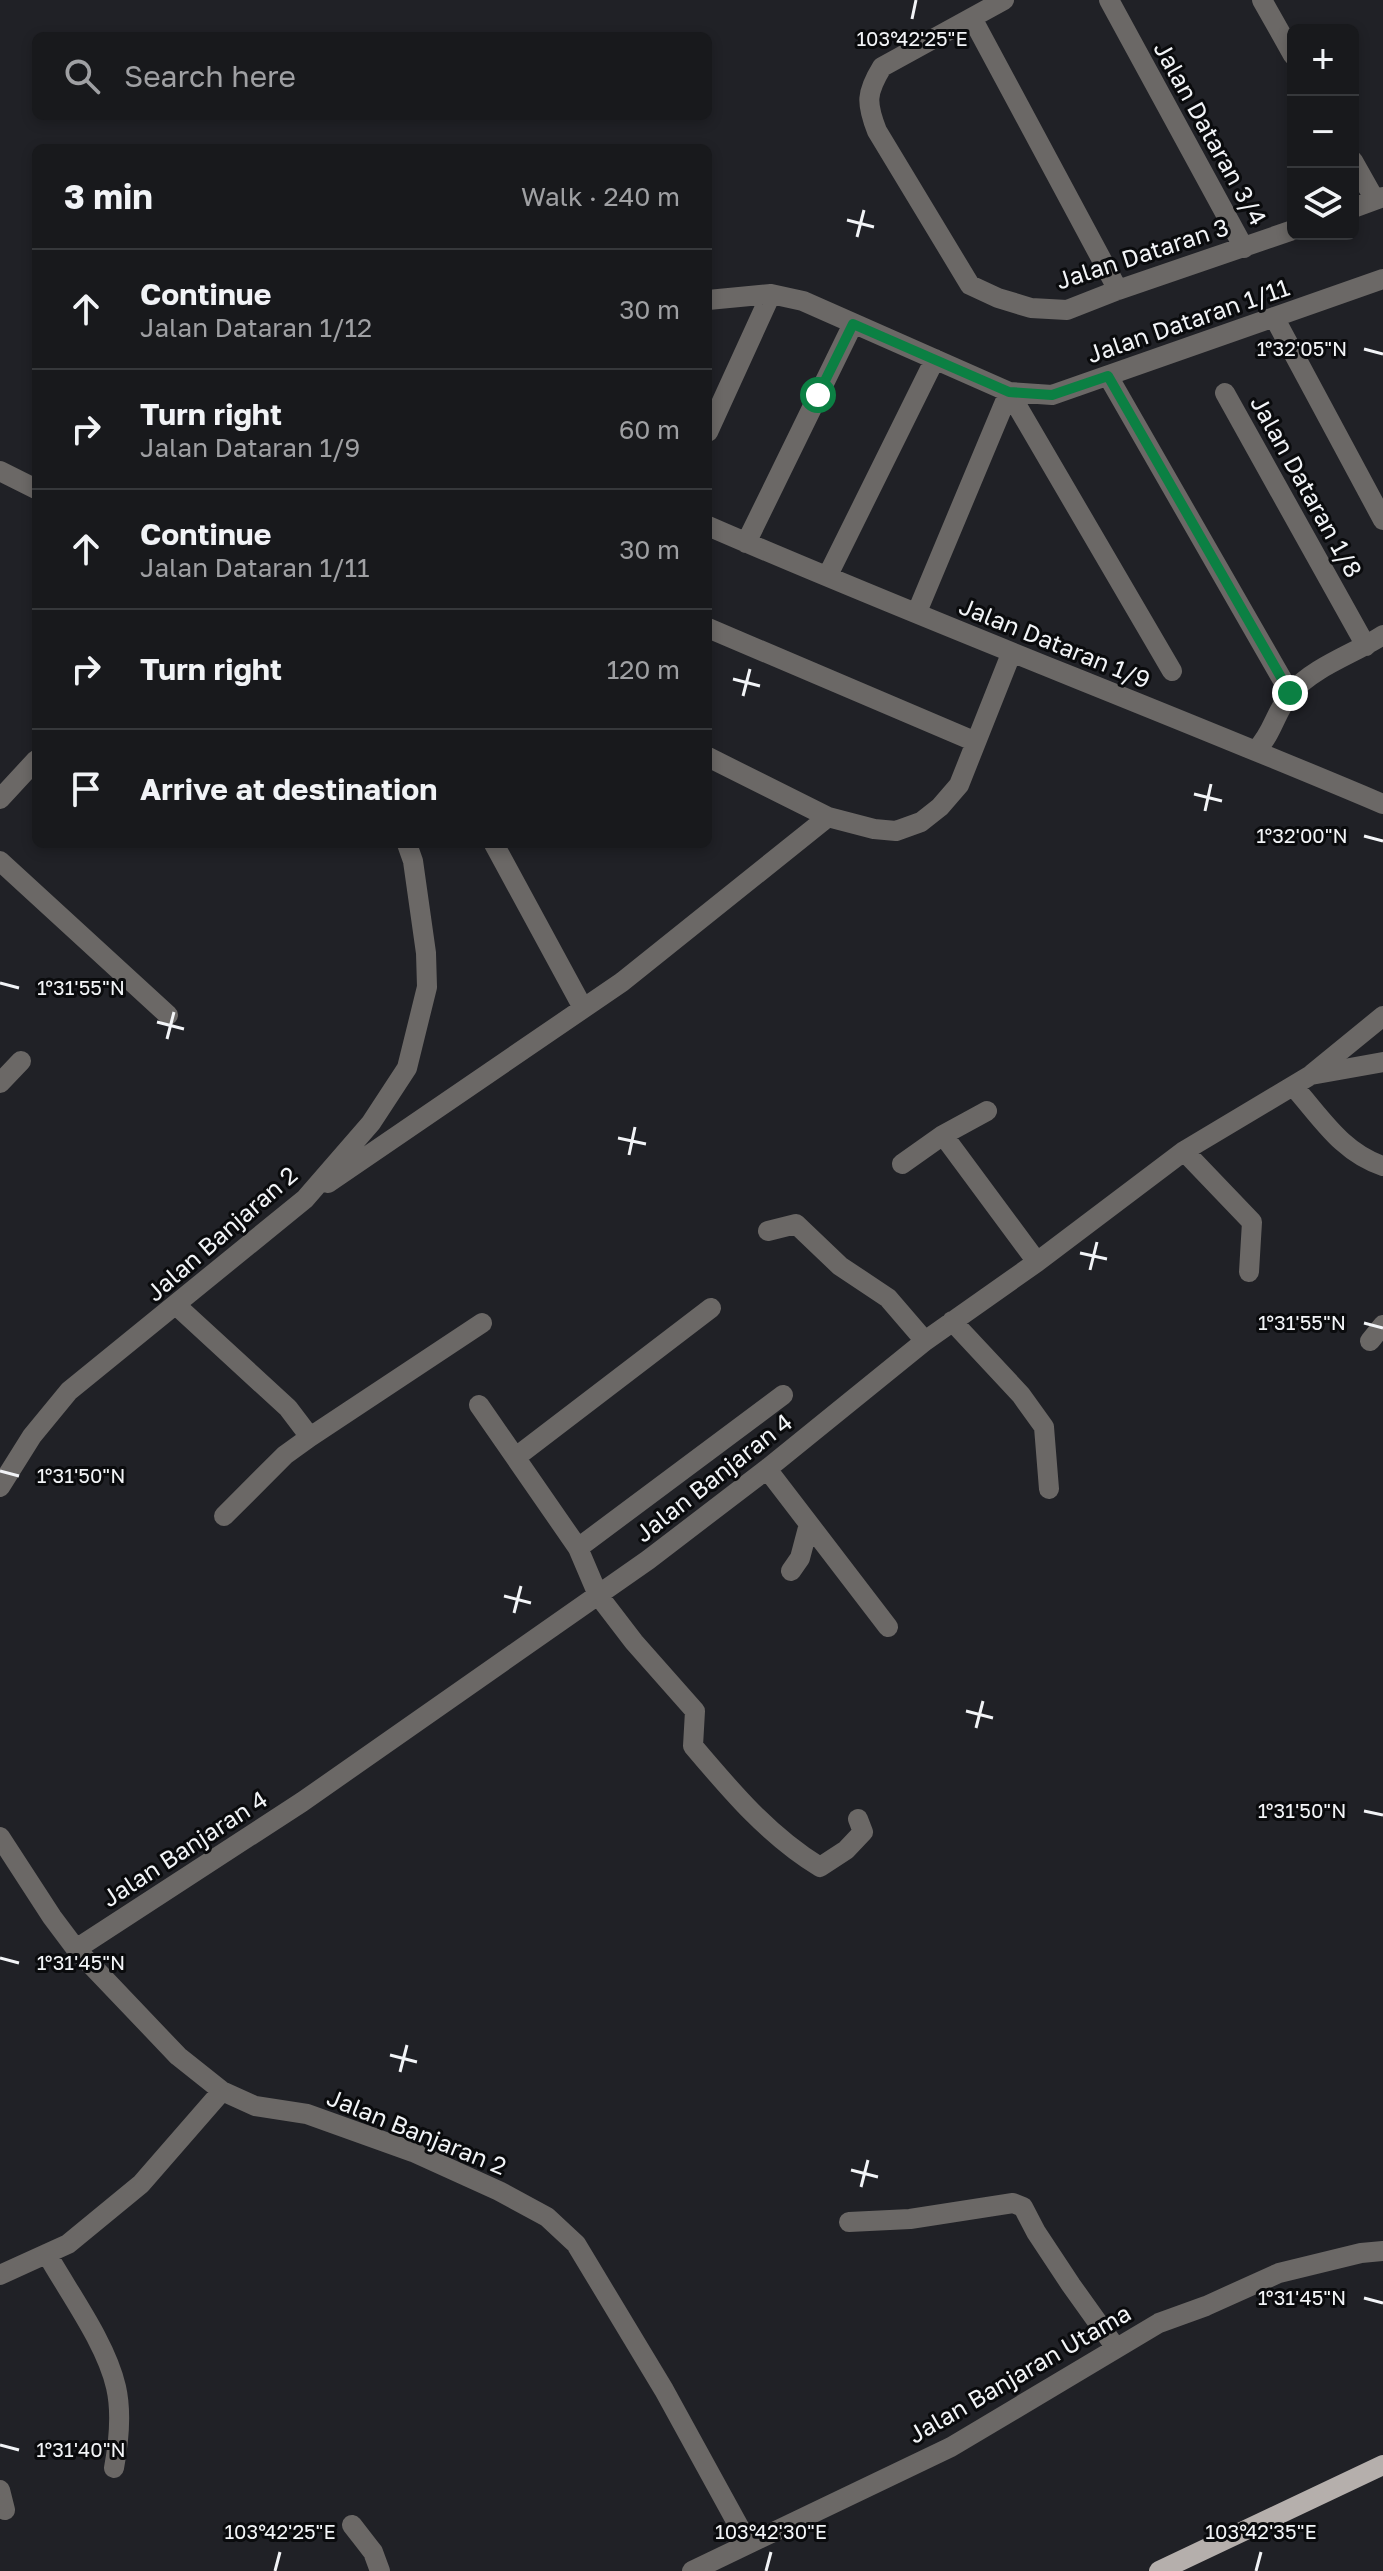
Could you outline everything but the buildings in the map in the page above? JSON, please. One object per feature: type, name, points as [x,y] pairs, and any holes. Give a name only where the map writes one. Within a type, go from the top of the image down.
[{"type":"main road","points":[[1159,2571],[1382,2468]]},
{"type":"street","points":[[1004,0],[972,18],[1118,290]]},
{"type":"street","name":"Jalan Dataran 3/4","points":[[1109,0],[1244,248]]},
{"type":"street","points":[[1262,0],[1287,44]]},
{"type":"street","name":"Jalan Dataran 3","points":[[972,18],[882,67],[871,85],[868,107],[877,131],[970,285],[1031,308],[1067,310],[1287,232]]},
{"type":"street","points":[[1358,168],[1379,199],[1359,206]]},
{"type":"street","name":"Jalan Dataran 1/11","points":[[1009,392],[1052,395],[1383,279]]},
{"type":"street","points":[[712,423],[771,294]]},
{"type":"street","points":[[712,300],[771,294],[803,301],[1009,392],[1172,671]]},
{"type":"street","points":[[1274,317],[1383,520]]},
{"type":"street","points":[[746,543],[853,324]]},
{"type":"street","points":[[828,575],[935,359]]},
{"type":"street","points":[[1108,376],[1290,693]]},
{"type":"street","points":[[917,612],[1009,392]]},
{"type":"street","name":"Jalan Dataran 1/8","points":[[1225,393],[1375,641]]},
{"type":"street","points":[[0,471],[32,487]]},
{"type":"street","name":"Jalan Dataran 1/9","points":[[712,528],[1011,654],[1256,750],[1383,804]]},
{"type":"street","points":[[712,630],[976,742]]},
{"type":"street","points":[[1256,750],[1267,740],[1290,693],[1306,678],[1375,641]]},
{"type":"street","points":[[712,759],[828,817],[874,829],[896,831],[921,822],[940,807],[959,785],[1011,654]]},
{"type":"street","points":[[0,799],[32,764]]},
{"type":"street","points":[[305,1199],[622,982],[828,817]]},
{"type":"street","name":"Jalan Banjaran 2","points":[[0,1487],[32,1436],[69,1391],[305,1199],[371,1123],[407,1068],[427,987],[426,953],[408,848]]},
{"type":"street","points":[[496,848],[583,1008]]},
{"type":"street","points":[[0,861],[168,1015]]},
{"type":"street","points":[[1383,1016],[1302,1080],[1335,1137],[1364,1160],[1383,1166]]},
{"type":"street","points":[[0,1083],[21,1061]]},
{"type":"street","name":"Jalan Banjaran 4","points":[[76,1949],[302,1802],[648,1560],[767,1469],[925,1341],[1037,1262],[1184,1151],[1302,1080],[1383,1062]]},
{"type":"street","points":[[902,1164],[943,1135],[987,1111]]},
{"type":"street","points":[[943,1135],[1037,1262]]},
{"type":"street","points":[[1184,1151],[1252,1222],[1249,1272]]},
{"type":"street","points":[[768,1231],[796,1224],[840,1266],[888,1298],[925,1341]]},
{"type":"street","points":[[177,1306],[288,1408],[310,1437]]},
{"type":"street","points":[[516,1457],[711,1308]]},
{"type":"street","points":[[952,1321],[1021,1395],[1044,1427],[1049,1489]]},
{"type":"street","points":[[224,1516],[285,1455],[482,1323]]},
{"type":"street","points":[[578,1548],[783,1395]]},
{"type":"street","points":[[479,1405],[578,1548],[598,1595],[634,1642],[695,1711],[693,1746],[733,1794],[791,1850],[820,1867],[846,1850],[863,1832],[858,1819]]},
{"type":"street","points":[[767,1469],[888,1627]]},
{"type":"street","points":[[791,1571],[800,1558],[809,1524]]},
{"type":"street","name":"Jalan Banjaran 2","points":[[0,1837],[76,1949],[178,2056],[222,2091],[255,2106],[307,2114],[413,2152],[499,2191],[547,2217],[576,2244],[664,2390],[748,2543]]},
{"type":"street","points":[[0,2275],[68,2244],[141,2184],[222,2091]]},
{"type":"street","points":[[849,2222],[910,2219],[1013,2203],[1023,2207],[1043,2243],[1116,2348]]},
{"type":"street","name":"Jalan Banjaran Utama","points":[[692,2571],[951,2447],[1159,2323],[1279,2273],[1361,2253],[1383,2251]]},
{"type":"street","points":[[47,2254],[101,2347],[116,2385],[119,2417],[114,2468]]},
{"type":"street","points":[[352,2525],[373,2552],[380,2571]]},
{"type":"route","points":[[818,395],[853,324],[1009,392],[1052,395],[1108,376],[1290,693]]}]
